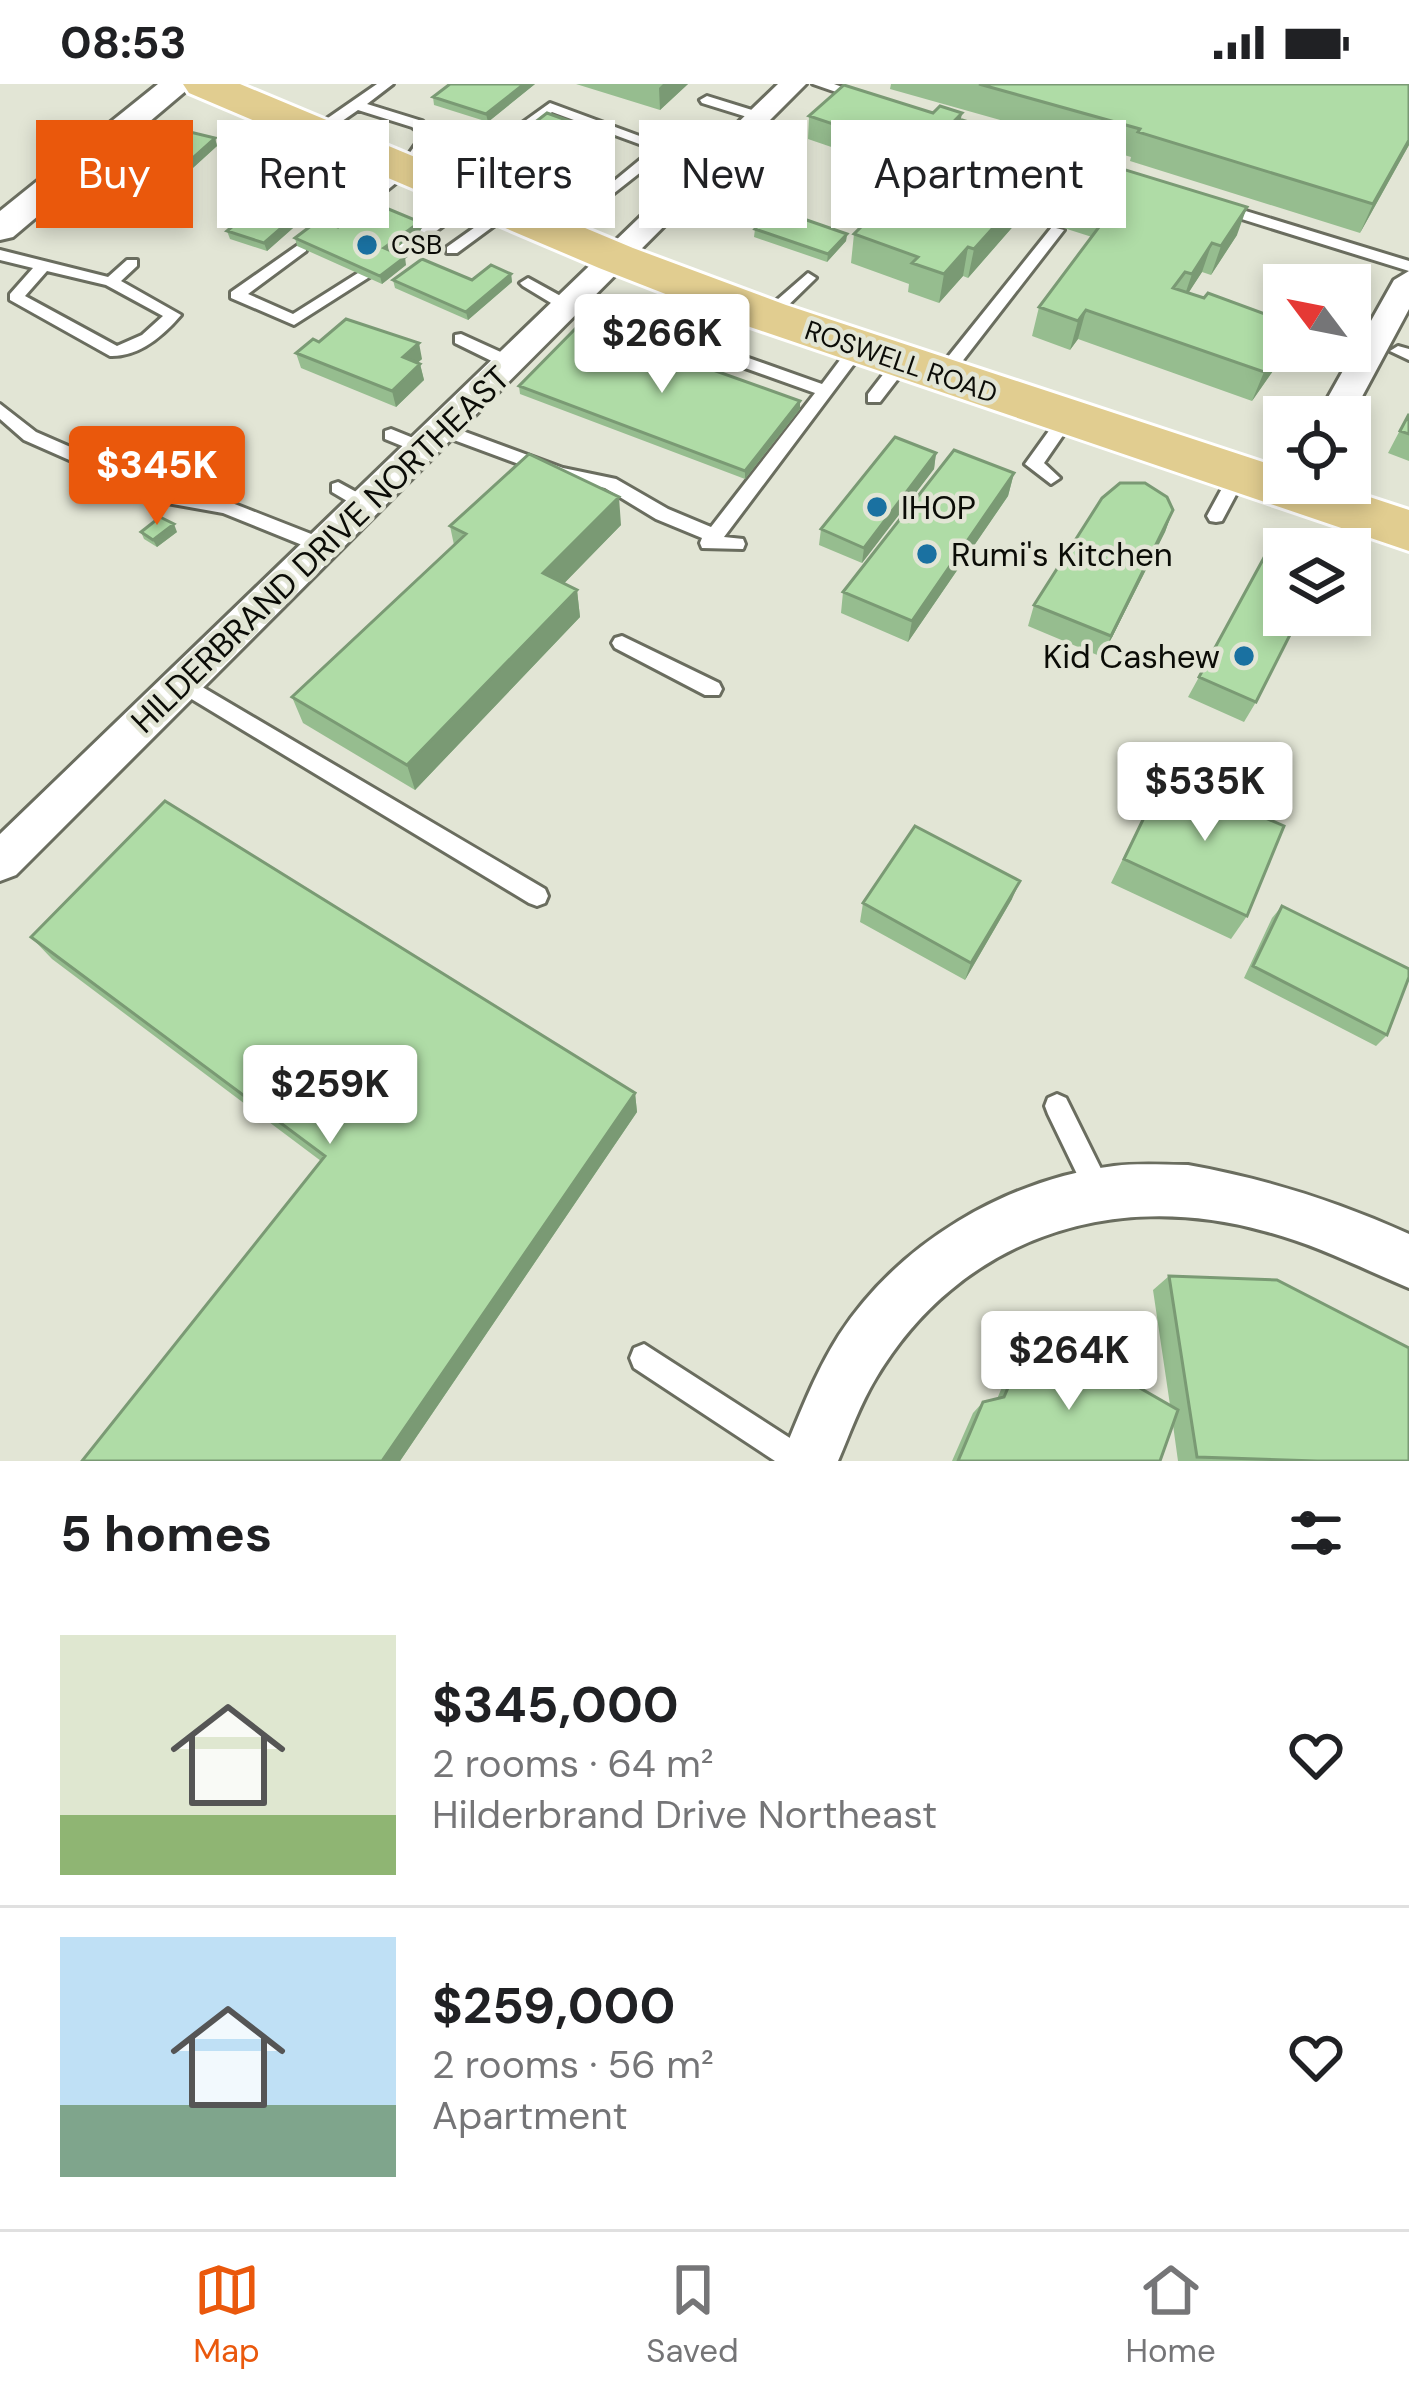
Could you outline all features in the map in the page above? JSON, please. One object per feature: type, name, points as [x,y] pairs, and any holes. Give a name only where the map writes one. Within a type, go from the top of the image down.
[{"type":"main road","name":"ROSWELL ROAD","points":[[204,84],[291,120]]},
{"type":"main road","name":"ROSWELL ROAD","points":[[389,162],[413,172]]},
{"type":"main road","name":"ROSWELL ROAD","points":[[545,228],[894,371],[1066,418],[1227,495],[1263,491]]},
{"type":"main road","name":"ROSWELL ROAD","points":[[1325,504],[1374,533]]},
{"type":"street","points":[[0,229],[178,84]]},
{"type":"street","name":"HILDERBRAND DRIVE NORTHEAST","points":[[758,120],[794,84]]},
{"type":"street","name":"HILDERBRAND DRIVE NORTHEAST","points":[[0,862],[322,546],[352,496],[510,363],[651,228]]},
{"type":"street","points":[[1346,396],[1406,294]]},
{"type":"street","points":[[805,1461],[862,1349],[917,1283],[987,1233],[1036,1209],[1100,1192],[1160,1187],[1222,1192],[1328,1222],[1409,1261]]},
{"type":"lane","points":[[319,120],[357,104],[386,84]]},
{"type":"lane","points":[[820,84],[885,104]]},
{"type":"lane","points":[[707,100],[760,117]]},
{"type":"lane","points":[[357,104],[417,124],[428,133],[426,142],[389,179]]},
{"type":"lane","points":[[533,120],[550,107],[586,120]]},
{"type":"lane","points":[[615,188],[639,168]]},
{"type":"lane","points":[[1212,206],[1409,266]]},
{"type":"lane","points":[[391,258],[440,228]]},
{"type":"lane","points":[[452,250],[466,228]]},
{"type":"lane","points":[[528,283],[570,303],[826,391],[894,371],[1057,230]]},
{"type":"lane","points":[[301,248],[237,296],[294,320],[363,276]]},
{"type":"lane","points":[[0,255],[44,265],[111,282],[173,315],[148,339],[116,352],[16,297],[44,265]]},
{"type":"lane","points":[[111,282],[132,263]]},
{"type":"lane","points":[[768,316],[808,278]]},
{"type":"lane","points":[[461,339],[510,363]]},
{"type":"lane","points":[[736,544],[709,543],[826,391]]},
{"type":"lane","points":[[0,410],[30,436],[173,499],[226,507],[322,546]]},
{"type":"lane","points":[[1051,478],[1034,464],[1066,418]]},
{"type":"lane","points":[[418,438],[610,483],[662,514],[714,536]]},
{"type":"lane","points":[[622,643],[712,689]]},
{"type":"lane","points":[[182,683],[537,896]]},
{"type":"lane","points":[[1057,1106],[1100,1192]]},
{"type":"lane","points":[[644,1358],[805,1461]]},
{"type":"building","points":[[450,84],[524,84],[486,114],[433,97]]},
{"type":"building","points":[[979,84],[1409,84],[1409,140],[1373,204],[1138,132],[1126,120],[1108,120]]},
{"type":"building","points":[[844,85],[933,113],[940,106],[962,113],[955,120],[831,123],[809,116]]},
{"type":"building","points":[[547,113],[566,120],[538,120]]},
{"type":"building","points":[[193,133],[215,138],[193,158]]},
{"type":"building","points":[[1126,170],[1247,207],[1221,246],[1212,243],[1192,274],[1185,272],[1173,288],[1204,298],[1208,293],[1263,313],[1263,372],[1086,310],[1078,321],[1039,307],[1098,228],[1126,228]]},
{"type":"building","points":[[389,209],[413,219],[413,227],[384,248],[405,257],[380,276],[295,238],[308,228],[389,228]]},
{"type":"building","points":[[807,220],[847,234],[828,254],[755,229],[807,228]]},
{"type":"building","points":[[231,228],[281,228],[264,243],[227,231]]},
{"type":"building","points":[[860,228],[993,228],[944,274],[912,263],[918,257],[854,234]]},
{"type":"building","points":[[422,259],[472,280],[491,265],[511,274],[466,312],[393,280]]},
{"type":"building","points":[[346,319],[419,343],[403,357],[420,364],[392,391],[296,353],[313,339],[319,342]]},
{"type":"building","points":[[581,323],[800,401],[745,471],[519,386]]},
{"type":"building","name":"IHOP","points":[[895,437],[936,453],[864,548],[821,529]]},
{"type":"building","name":"Rumi's Kitchen","points":[[954,450],[1014,473],[912,621],[843,592]]},
{"type":"building","points":[[529,454],[619,497],[543,573],[577,590],[407,765],[292,697],[466,534],[450,526]]},
{"type":"building","points":[[1120,483],[1145,483],[1167,497],[1173,510],[1111,636],[1034,605],[1102,498]]},
{"type":"building","points":[[160,517],[174,524],[153,540],[141,532]]},
{"type":"building","name":"Kid Cashew","points":[[1263,560],[1263,636],[1289,636],[1256,702],[1199,677]]},
{"type":"building","points":[[1165,774],[1284,826],[1247,916],[1124,859]]},
{"type":"building","points":[[165,801],[635,1093],[382,1461],[82,1461],[325,1156],[31,937]]},
{"type":"building","points":[[915,826],[1020,881],[971,963],[863,903]]},
{"type":"building","points":[[1282,906],[1409,969],[1387,1035],[1253,966]]},
{"type":"building","points":[[1169,1276],[1277,1280],[1409,1348],[1409,1461],[1197,1457]]},
{"type":"building","points":[[1034,1327],[1178,1410],[1160,1461],[958,1461],[983,1402],[1004,1397]]},
{"type":"place","name":"CSB","points":[[367,245]]},
{"type":"place","name":"IHOP","points":[[877,507]]},
{"type":"place","name":"Rumi's Kitchen","points":[[927,554]]},
{"type":"place","name":"Kid Cashew","points":[[1244,656]]}]
